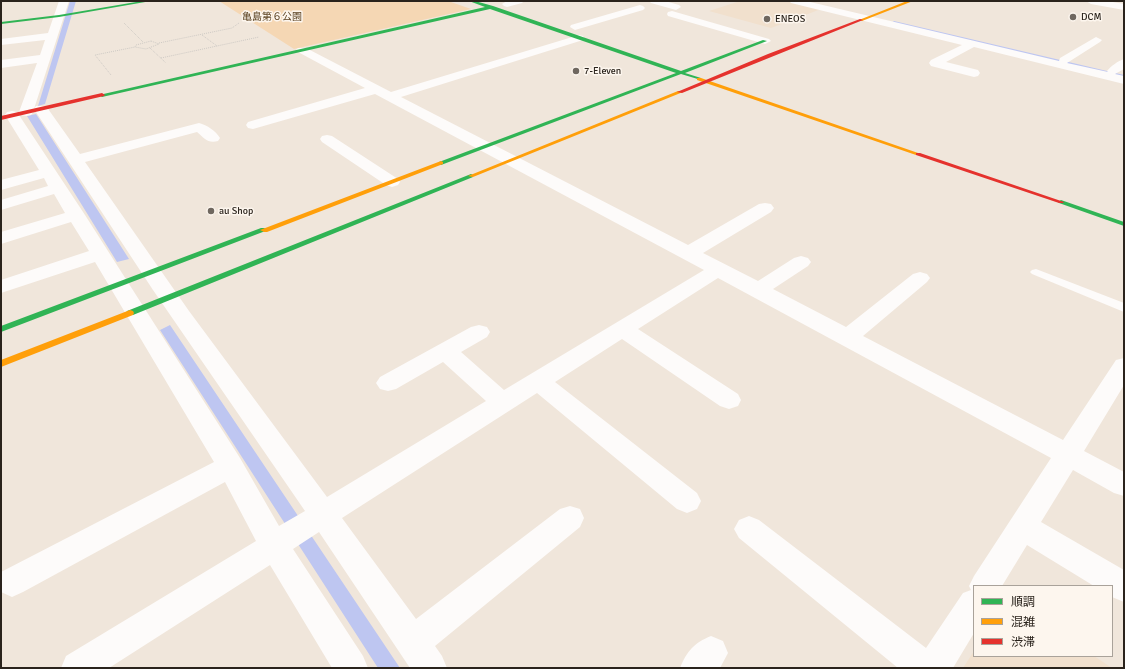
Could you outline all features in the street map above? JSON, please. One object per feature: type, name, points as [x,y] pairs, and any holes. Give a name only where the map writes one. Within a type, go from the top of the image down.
[{"type":"street","points":[[64,1],[45,58],[20,114],[48,172],[230,466],[281,540],[351,668]]},
{"type":"street","points":[[1,23],[59,16],[150,1]]},
{"type":"street","points":[[471,1],[490,8],[590,32]]},
{"type":"street","points":[[20,114],[490,8],[503,2],[519,1]]},
{"type":"street","points":[[654,1],[674,11],[769,40]]},
{"type":"street","points":[[794,1],[851,9]]},
{"type":"street","points":[[818,1],[972,44],[1124,80]]},
{"type":"street","points":[[1,364],[647,106],[770,55],[911,1]]},
{"type":"street","points":[[1092,1],[1124,7]]},
{"type":"street","points":[[503,2],[570,27],[655,69],[657,72],[655,77],[620,96]]},
{"type":"street","points":[[390,96],[570,27],[640,8]]},
{"type":"street","points":[[828,18],[851,9]]},
{"type":"street","points":[[872,17],[1118,72],[1124,63]]},
{"type":"street","points":[[1,42],[53,36]]},
{"type":"street","points":[[1,329],[769,40]]},
{"type":"street","points":[[1064,60],[1096,40]]},
{"type":"street","points":[[972,44],[935,63],[974,73]]},
{"type":"street","points":[[734,79],[697,67],[685,60],[708,58],[746,49]]},
{"type":"street","points":[[302,50],[1124,485]]},
{"type":"street","points":[[628,55],[1124,224]]},
{"type":"street","points":[[748,75],[751,70],[770,55]]},
{"type":"street","points":[[1,64],[45,58]]},
{"type":"street","points":[[253,125],[377,89]]},
{"type":"street","points":[[647,106],[707,92],[734,95],[798,112]]},
{"type":"street","points":[[20,114],[77,160],[318,518],[413,642],[430,668]]},
{"type":"street","points":[[77,160],[199,127],[213,138]]},
{"type":"street","points":[[327,139],[392,182]]},
{"type":"street","points":[[1,186],[48,172]]},
{"type":"street","points":[[1,205],[58,188]]},
{"type":"street","points":[[687,254],[765,208]]},
{"type":"street","points":[[1,238],[76,215]]},
{"type":"street","points":[[1,287],[100,254]]},
{"type":"street","points":[[758,290],[801,262]]},
{"type":"street","points":[[78,668],[255,559],[281,540],[539,382],[717,270]]},
{"type":"street","points":[[847,338],[920,278]]},
{"type":"street","points":[[622,329],[729,400]]},
{"type":"street","points":[[388,383],[479,332]]},
{"type":"street","points":[[445,351],[503,403]]},
{"type":"street","points":[[986,585],[1124,366]]},
{"type":"street","points":[[539,382],[687,501]]},
{"type":"street","points":[[12,582],[230,466]]},
{"type":"street","points":[[413,642],[570,518]]},
{"type":"street","points":[[1023,527],[1124,587]]},
{"type":"street","points":[[749,529],[925,668]]},
{"type":"street","points":[[934,668],[973,606]]},
{"type":"lane","points":[[1036,272],[1124,308]]},
{"type":"path","points":[[122,21],[144,42]]},
{"type":"path","points":[[115,79],[95,56],[135,47],[136,45],[144,42],[159,43],[232,28],[239,23]]},
{"type":"path","points":[[201,34],[217,46]]},
{"type":"path","points":[[161,58],[259,37]]},
{"type":"path","points":[[135,47],[142,49],[150,48],[157,46],[159,43]]},
{"type":"shaded area","name":"ENEOS","points":[[740,1],[787,1],[821,9],[771,28],[709,11]]},
{"type":"shaded area","points":[[973,653],[973,657],[1096,657],[1112,668],[963,668]]},
{"type":"green space","name":"亀島第６公園","points":[[219,1],[448,1],[471,9],[294,49]]},
{"type":"water","points":[[70,1],[76,1],[45,104],[38,106]]},
{"type":"water","points":[[894,21],[1124,75],[1124,78],[891,23]]},
{"type":"water","points":[[36,114],[129,259],[117,262],[27,116]]},
{"type":"water","points":[[170,325],[400,668],[378,668],[160,330]]},
{"type":"traffic: fast","points":[[1,23],[59,16],[149,1]]},
{"type":"traffic: fast","points":[[471,1],[699,79]]},
{"type":"traffic: fast","points":[[102,95],[492,7]]},
{"type":"traffic: fast","points":[[441,163],[765,41]]},
{"type":"traffic: fast","points":[[130,313],[471,176]]},
{"type":"traffic: fast","points":[[1061,202],[1124,224]]},
{"type":"traffic: fast","points":[[1,329],[264,230]]},
{"type":"traffic: slow","points":[[861,20],[911,1]]},
{"type":"traffic: slow","points":[[699,79],[918,154]]},
{"type":"traffic: slow","points":[[471,176],[680,92]]},
{"type":"traffic: slow","points":[[264,230],[441,163]]},
{"type":"traffic: slow","points":[[1,364],[130,313]]},
{"type":"traffic: jam","points":[[680,92],[861,20]]},
{"type":"traffic: jam","points":[[1,118],[102,95]]},
{"type":"traffic: jam","points":[[918,154],[1061,202]]},
{"type":"place","name":"DCM","points":[[1073,17]]},
{"type":"place","name":"ENEOS","points":[[767,19]]},
{"type":"place","name":"7-Eleven","points":[[576,71]]},
{"type":"place","name":"au Shop","points":[[211,211]]}]
